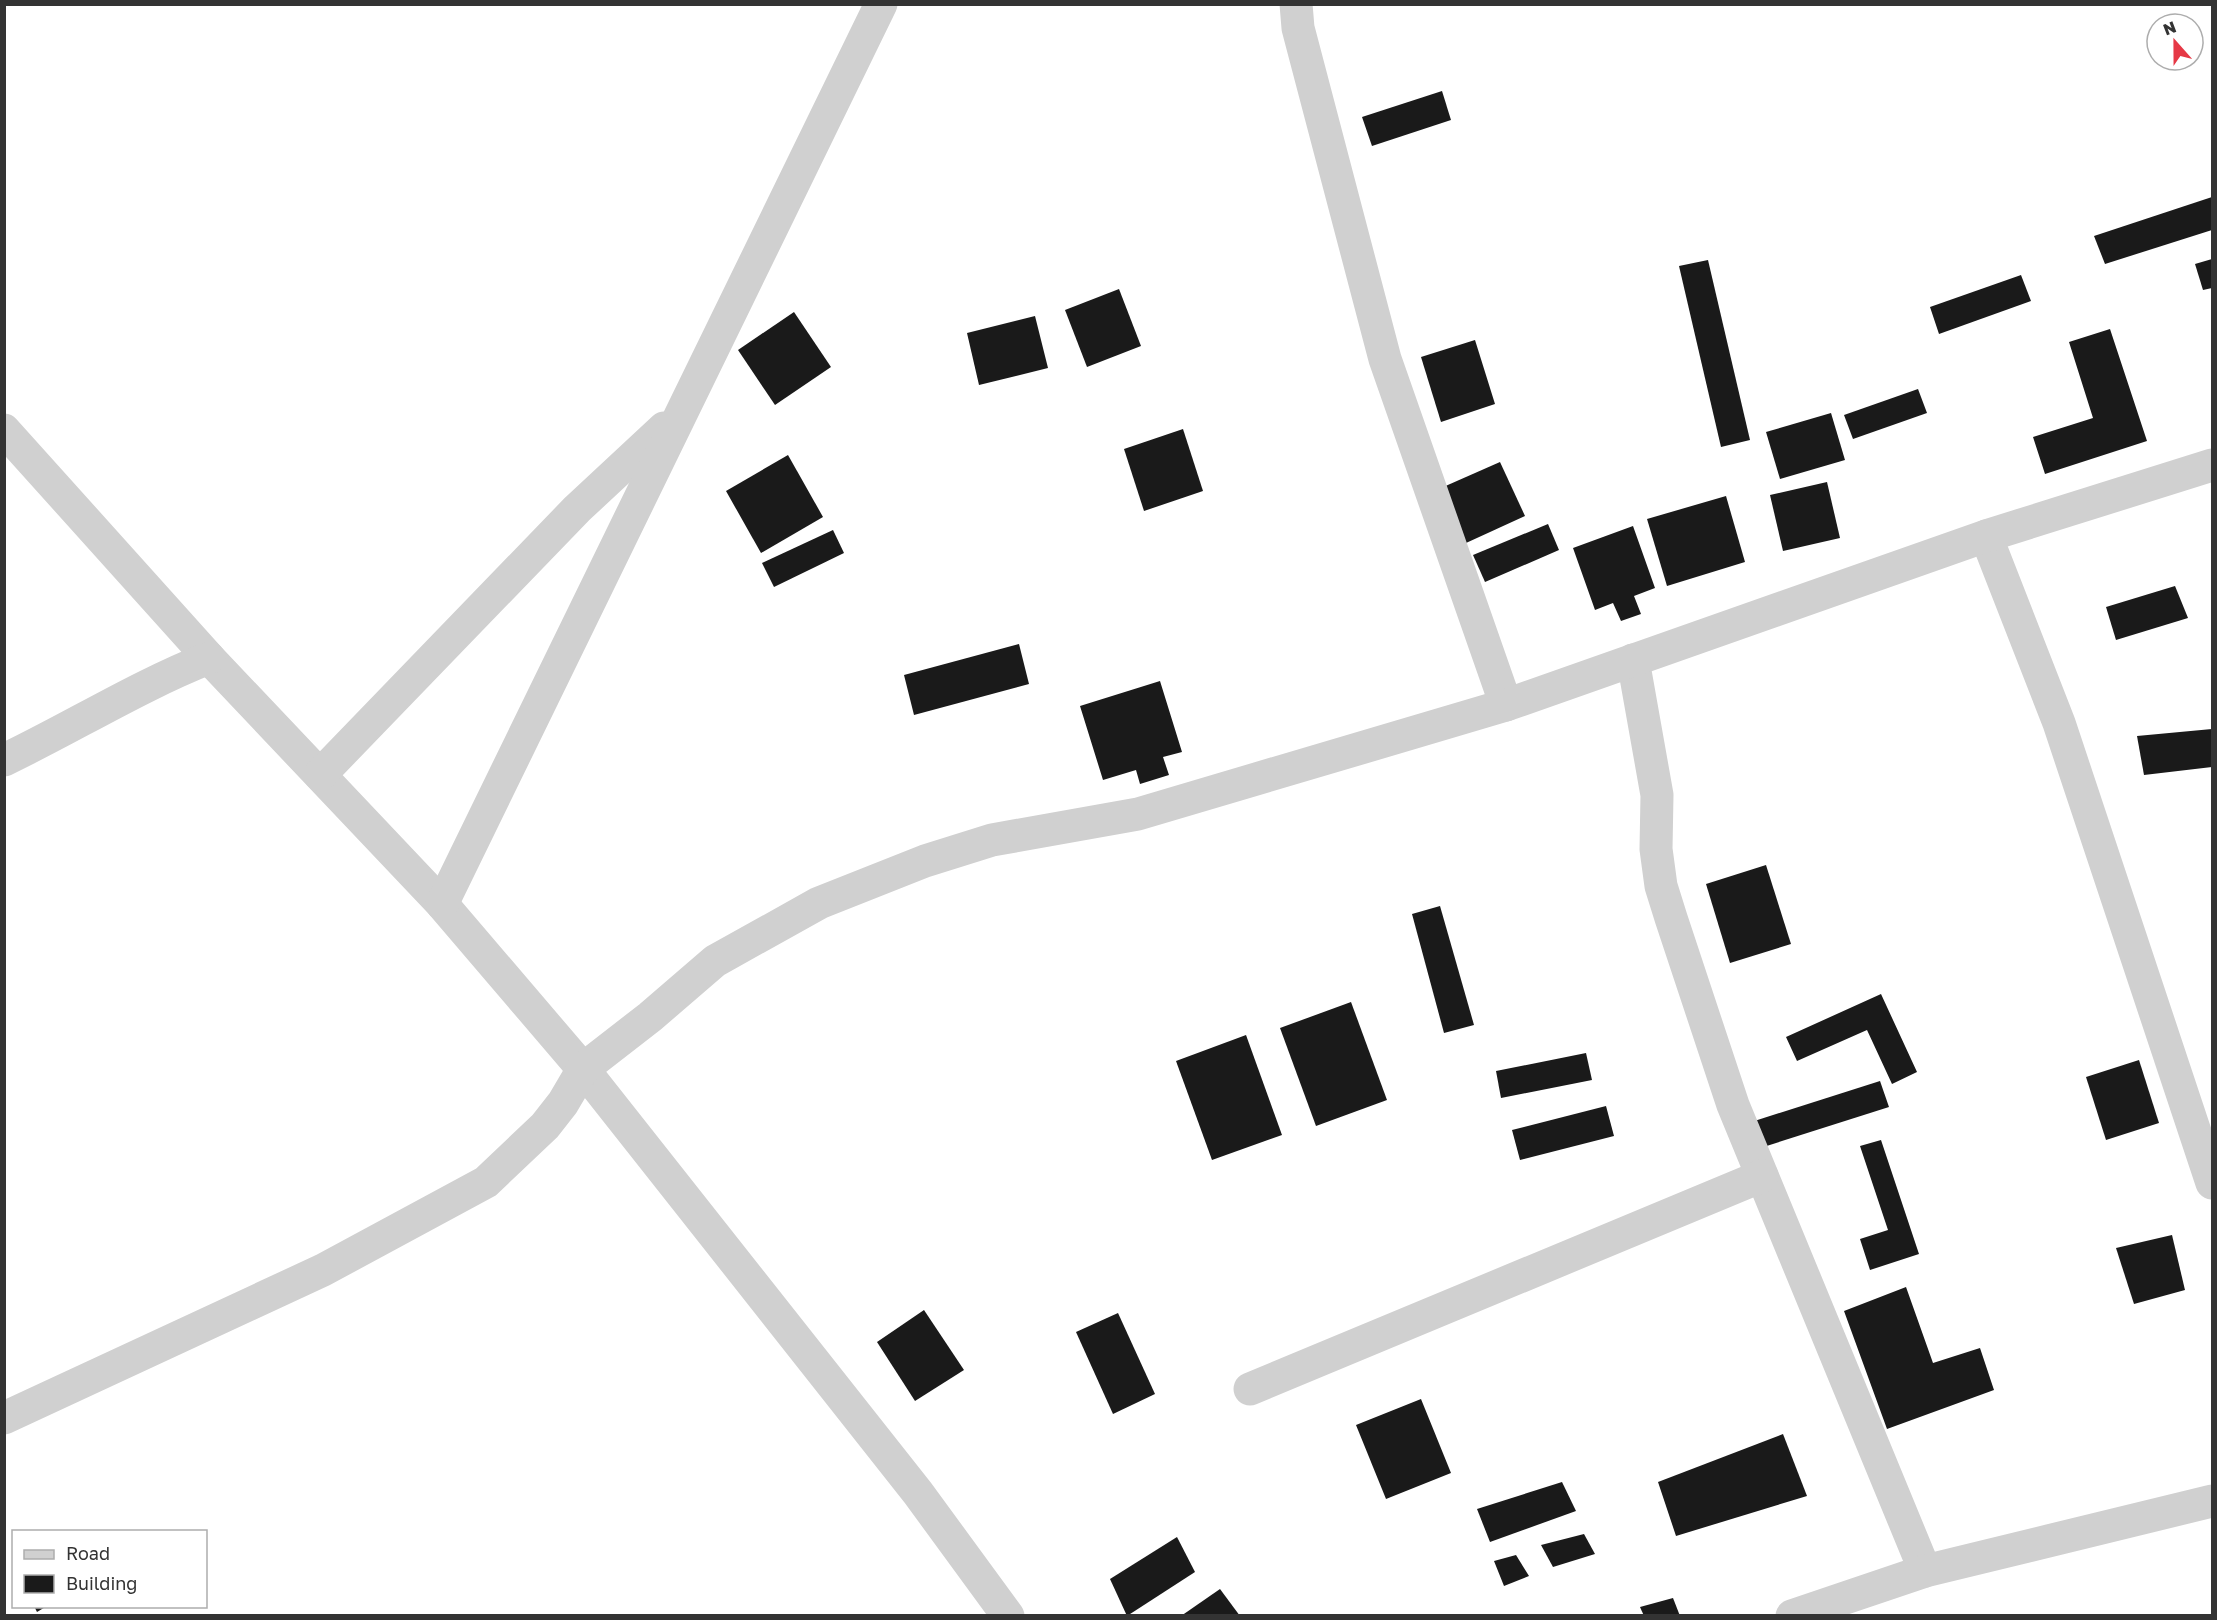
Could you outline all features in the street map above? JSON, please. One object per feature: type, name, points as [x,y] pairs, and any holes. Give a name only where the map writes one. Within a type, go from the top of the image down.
[{"type":"street","points":[[442,904],[679,414],[881,4]]},
{"type":"street","points":[[1296,4],[1298,27],[1385,359],[1506,705]]},
{"type":"street","points":[[320,775],[578,509],[679,414]]},
{"type":"street","points":[[4,430],[208,658],[442,904],[583,1069],[911,1484],[1008,1616]]},
{"type":"street","points":[[4,1418],[323,1270],[486,1182],[545,1126],[563,1103],[583,1069],[715,961],[830,898],[925,861],[992,840],[1138,814],[1506,705],[1986,536],[2212,465]]},
{"type":"street","points":[[1986,536],[2059,723],[2212,1184]]},
{"type":"street","points":[[4,760],[62,732],[165,676],[208,658]]},
{"type":"street","points":[[1633,660],[1657,795],[1656,849],[1661,886],[1733,1105],[1925,1571]]},
{"type":"street","points":[[1250,1389],[1762,1176]]},
{"type":"street","points":[[1792,1616],[1925,1571],[2212,1501]]},
{"type":"building","points":[[1442,91],[1451,120],[1372,146],[1362,117]]},
{"type":"building","points":[[2212,197],[2212,230],[2105,264],[2094,236]]},
{"type":"building","points":[[2212,259],[2212,288],[2203,290],[2195,264]]},
{"type":"building","points":[[1708,260],[1750,440],[1721,447],[1679,266]]},
{"type":"building","points":[[2021,275],[2031,301],[1939,334],[1930,307]]},
{"type":"building","points":[[1119,289],[1141,346],[1087,367],[1065,310]]},
{"type":"building","points":[[794,312],[831,367],[775,405],[738,350]]},
{"type":"building","points":[[1035,316],[1048,368],[979,385],[967,333]]},
{"type":"building","points":[[2110,329],[2147,441],[2045,474],[2033,437],[2093,418],[2069,342]]},
{"type":"building","points":[[1475,340],[1495,404],[1441,422],[1421,357]]},
{"type":"building","points":[[1918,389],[1927,413],[1853,439],[1844,415]]},
{"type":"building","points":[[1831,413],[1845,460],[1780,479],[1766,432]]},
{"type":"building","points":[[1183,429],[1203,491],[1144,511],[1124,449]]},
{"type":"building","points":[[788,455],[823,517],[761,553],[726,491]]},
{"type":"building","points":[[1500,462],[1525,516],[1466,543],[1441,488]]},
{"type":"building","points":[[1827,482],[1840,538],[1783,551],[1770,495]]},
{"type":"building","points":[[1726,496],[1745,562],[1667,586],[1647,519]]},
{"type":"building","points":[[1548,524],[1559,550],[1485,582],[1473,555]]},
{"type":"building","points":[[1633,526],[1655,588],[1634,596],[1641,614],[1621,621],[1613,603],[1595,610],[1573,548]]},
{"type":"building","points":[[833,530],[844,553],[774,587],[762,563]]},
{"type":"building","points":[[2175,586],[2188,618],[2116,640],[2106,607]]},
{"type":"building","points":[[1019,644],[1029,684],[914,715],[904,675]]},
{"type":"building","points":[[1160,681],[1182,752],[1163,757],[1169,775],[1140,784],[1136,770],[1103,780],[1080,706]]},
{"type":"building","points":[[2212,729],[2212,767],[2144,775],[2137,736]]},
{"type":"building","points":[[1766,865],[1791,944],[1730,963],[1706,884]]},
{"type":"building","points":[[1440,906],[1474,1025],[1444,1033],[1412,914]]},
{"type":"building","points":[[1881,994],[1917,1072],[1892,1084],[1867,1030],[1797,1061],[1786,1037]]},
{"type":"building","points":[[1351,1002],[1387,1100],[1316,1126],[1280,1028]]},
{"type":"building","points":[[1246,1035],[1282,1135],[1212,1160],[1176,1061]]},
{"type":"building","points":[[1586,1053],[1592,1080],[1501,1098],[1496,1071]]},
{"type":"building","points":[[2139,1060],[2159,1123],[2106,1140],[2086,1077]]},
{"type":"building","points":[[1880,1081],[1889,1107],[1754,1150],[1745,1124]]},
{"type":"building","points":[[1606,1106],[1614,1136],[1520,1160],[1512,1130]]},
{"type":"building","points":[[1881,1140],[1919,1254],[1870,1270],[1860,1239],[1888,1230],[1860,1146]]},
{"type":"building","points":[[2172,1235],[2185,1290],[2134,1304],[2116,1248]]},
{"type":"building","points":[[1906,1287],[1933,1363],[1980,1348],[1994,1390],[1887,1429],[1844,1311]]},
{"type":"building","points":[[924,1310],[964,1370],[915,1401],[877,1342]]},
{"type":"building","points":[[1118,1313],[1155,1394],[1113,1414],[1076,1332]]},
{"type":"building","points":[[1421,1399],[1451,1473],[1386,1499],[1356,1425]]},
{"type":"building","points":[[1783,1434],[1807,1496],[1676,1536],[1658,1482]]},
{"type":"building","points":[[1562,1482],[1576,1511],[1490,1542],[1477,1509]]},
{"type":"building","points":[[1584,1534],[1595,1554],[1553,1567],[1541,1545]]},
{"type":"building","points":[[1177,1537],[1195,1572],[1127,1616],[1110,1579]]},
{"type":"building","points":[[1516,1555],[1529,1576],[1504,1586],[1494,1561]]},
{"type":"building","points":[[1220,1589],[1240,1616],[1181,1616]]},
{"type":"building","points":[[1673,1598],[1680,1616],[1644,1616],[1640,1607]]}]
